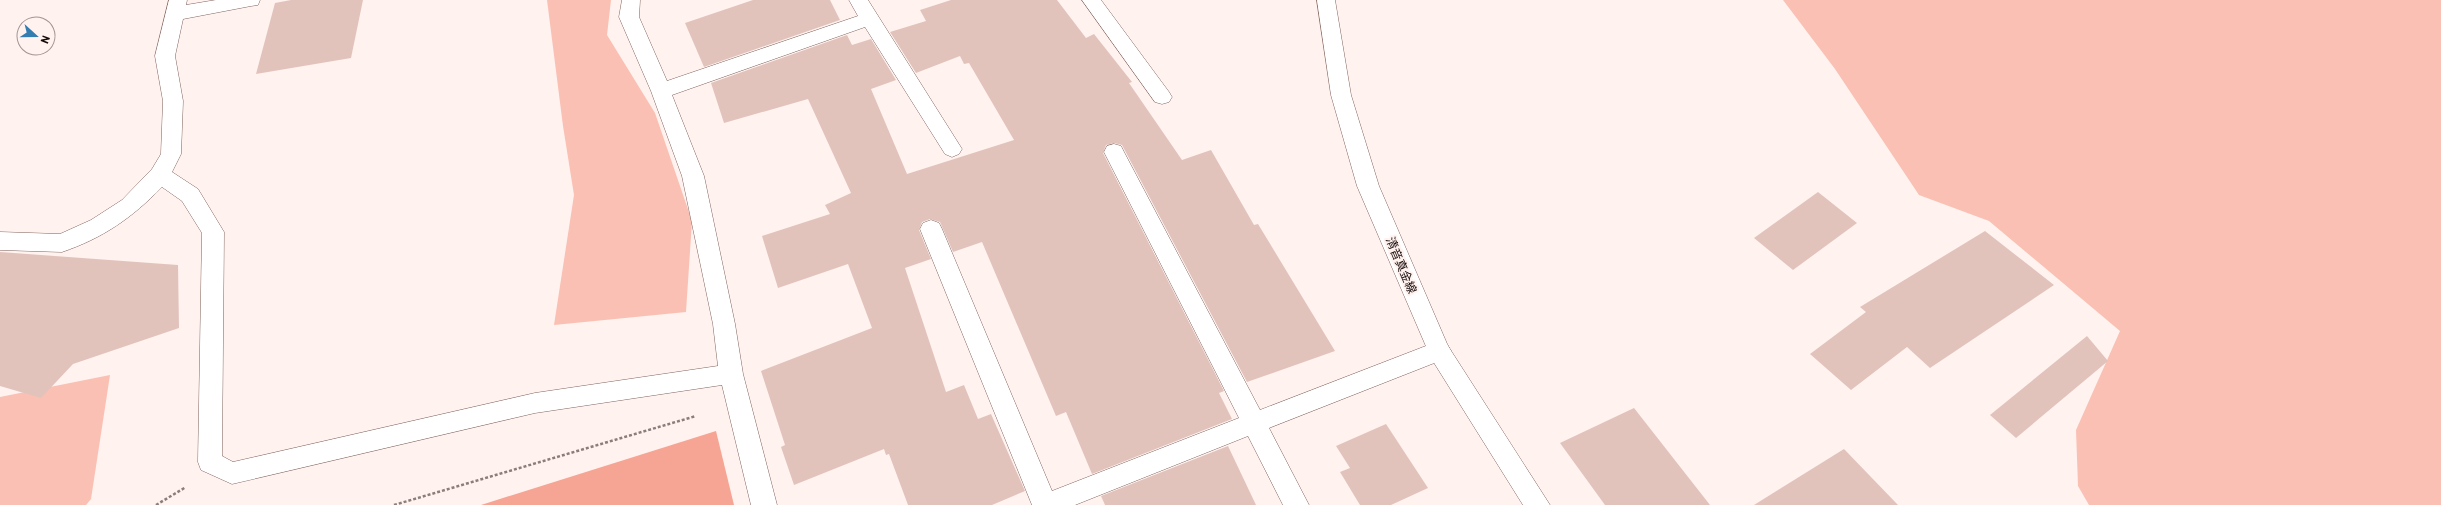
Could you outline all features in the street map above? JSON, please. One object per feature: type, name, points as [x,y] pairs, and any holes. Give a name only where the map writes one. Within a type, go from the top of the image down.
[{"type":"street","points":[[0,241],[62,243],[99,226],[130,206],[160,175],[171,154],[173,101],[165,56],[176,7],[251,0]]},
{"type":"street","points":[[631,0],[629,17],[661,91],[693,176],[724,324],[731,374],[764,505]]},
{"type":"street","points":[[858,0],[952,149]]},
{"type":"street","points":[[1091,0],[1162,97]]},
{"type":"street","name":"清音真金線","points":[[1326,0],[1341,95],[1368,186],[1439,351],[1537,505]]},
{"type":"street","points":[[661,91],[869,19]]},
{"type":"street","points":[[1114,152],[1296,505]]},
{"type":"street","points":[[160,175],[190,195],[213,232],[210,462],[232,473],[535,403],[731,374]]},
{"type":"street","points":[[931,229],[1045,505],[1439,351]]},
{"type":"path","points":[[394,505],[738,403]]},
{"type":"path","points":[[156,505],[178,493]]},
{"type":"shaded area","points":[[547,0],[611,0],[607,35],[655,113],[692,221],[686,312],[554,325],[574,195],[563,126]]},
{"type":"shaded area","points":[[1783,0],[2441,0],[2441,505],[2089,505],[2078,486],[2076,430],[2120,331],[1989,221],[1919,195],[1835,69]]},
{"type":"shaded area","points":[[110,375],[91,499],[86,505],[0,505],[0,397]]},
{"type":"shaded area","points":[[716,431],[734,505],[481,505]]},
{"type":"building","points":[[291,0],[363,0],[351,58],[256,74],[275,3]]},
{"type":"building","points":[[753,0],[830,0],[840,20],[704,67],[685,23]]},
{"type":"building","points":[[951,0],[1057,0],[1086,38],[1094,34],[1132,82],[1129,83],[1182,160],[1211,150],[1254,225],[1258,224],[1335,351],[1247,382],[1122,145],[1114,143],[1106,145],[1103,153],[1224,391],[1219,393],[1232,419],[1092,474],[1066,412],[1056,416],[982,242],[953,252],[940,222],[930,219],[922,222],[919,230],[931,259],[905,268],[946,392],[964,385],[978,419],[991,414],[1025,491],[992,505],[908,505],[889,454],[886,455],[884,449],[794,485],[781,447],[785,445],[761,371],[872,328],[848,264],[778,288],[762,236],[830,214],[825,205],[851,193],[808,99],[724,123],[711,83],[847,35],[852,45],[871,39],[896,80],[871,89],[907,174],[1014,140],[969,63],[964,64],[960,56],[916,73],[890,32],[926,21],[920,10]]},
{"type":"building","points":[[1818,192],[1857,223],[1793,270],[1754,238]]},
{"type":"building","points":[[1985,231],[2054,285],[1930,368],[1907,347],[1851,390],[1810,354],[1866,312],[1860,307]]},
{"type":"building","points":[[0,252],[178,265],[179,328],[73,364],[41,398],[0,386]]},
{"type":"building","points":[[2087,336],[2108,361],[2016,438],[1990,415]]},
{"type":"building","points":[[1634,408],[1710,505],[1605,505],[1560,443]]},
{"type":"building","points":[[1386,424],[1428,488],[1391,505],[1360,505],[1340,472],[1350,468],[1336,446]]},
{"type":"building","points":[[1228,446],[1256,505],[1105,505],[1101,496]]},
{"type":"building","points":[[1844,449],[1898,505],[1754,505]]}]
